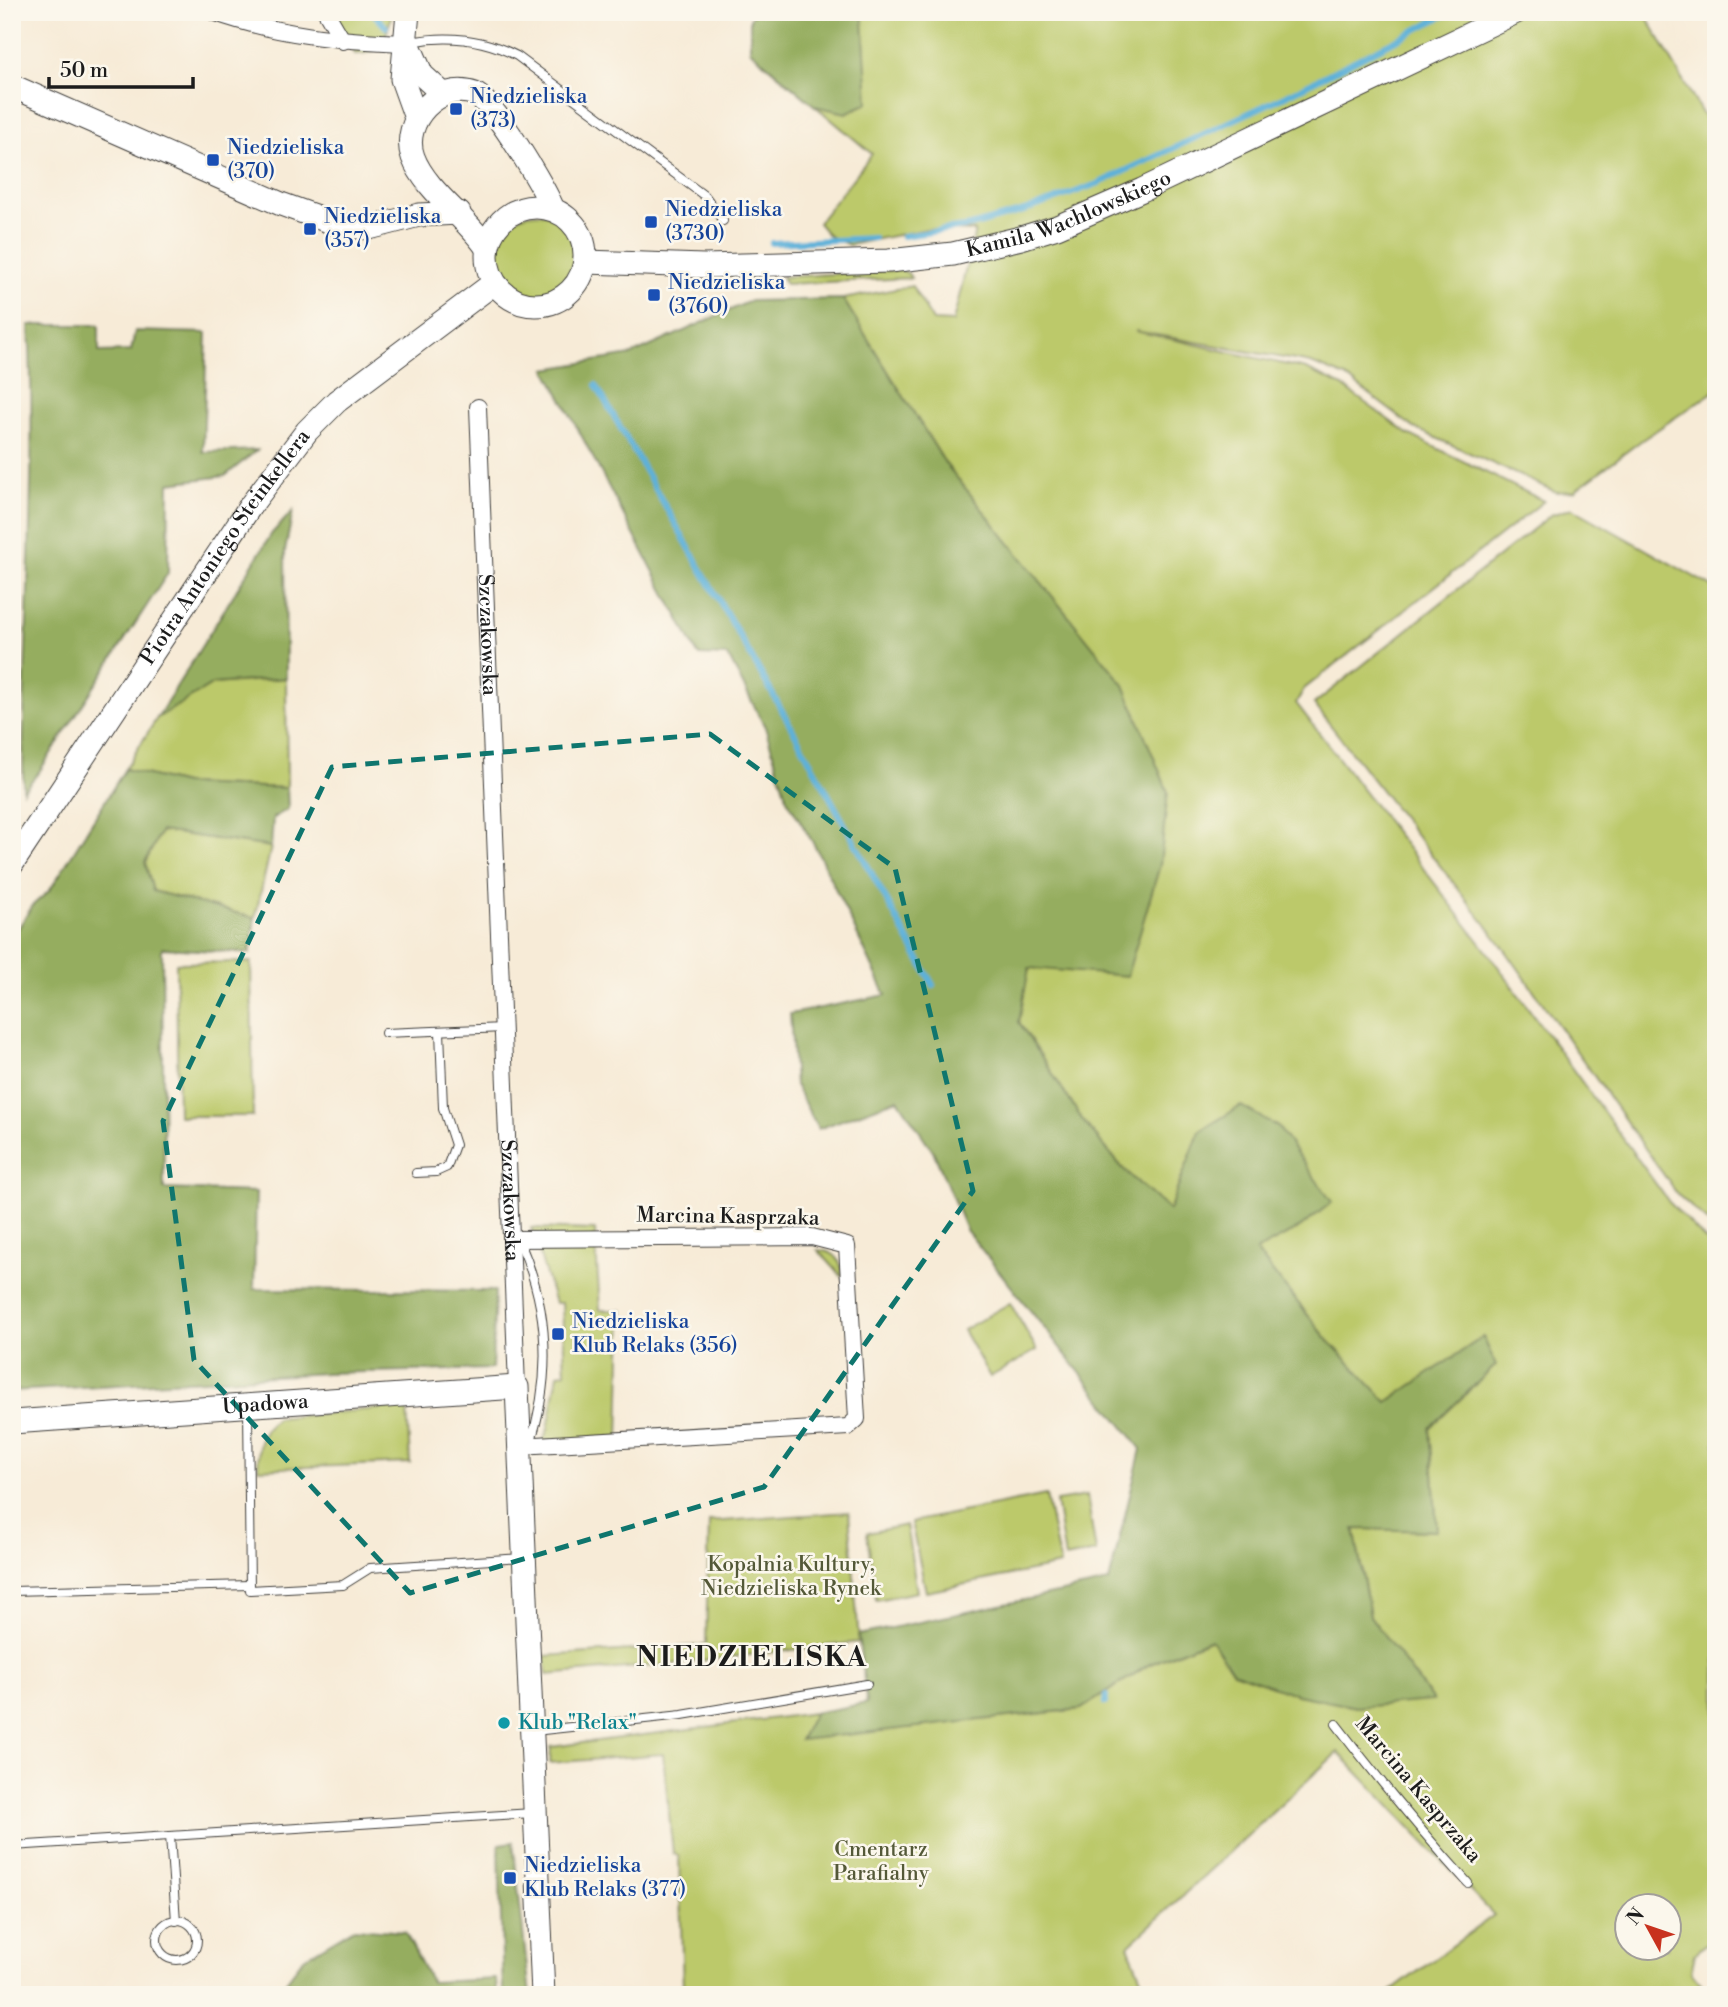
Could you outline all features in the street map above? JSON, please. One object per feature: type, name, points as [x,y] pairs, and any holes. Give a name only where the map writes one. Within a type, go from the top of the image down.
[{"type":"street","points":[[213,12],[254,27],[343,41],[408,43]]},
{"type":"street","points":[[326,12],[343,41]]},
{"type":"street","points":[[408,12],[408,43],[402,79],[416,118]]},
{"type":"street","name":"Kamila Wachlowskiego","points":[[586,262],[704,266],[875,261],[987,247],[1057,227],[1098,210],[1516,12]]},
{"type":"street","points":[[408,43],[422,75],[444,94]]},
{"type":"street","points":[[12,86],[281,204],[339,225],[369,228],[419,215],[459,213]]},
{"type":"street","points":[[487,248],[429,182],[412,156],[411,140],[416,118],[428,104],[444,94],[475,94],[488,104],[538,180],[552,209],[574,226],[586,249],[586,262],[579,280],[571,289],[547,303],[529,304],[515,300],[494,283],[487,265],[487,248],[496,227],[512,213],[530,207],[552,209]]},
{"type":"street","points":[[419,215],[429,182]]},
{"type":"street","name":"Piotra Antoniego Steinkellera","points":[[12,864],[251,505],[300,440],[337,401],[494,283]]},
{"type":"street","name":"Szczakowska","points":[[478,407],[514,1234],[517,1387],[523,1454],[524,1558],[543,1995]]},
{"type":"street","name":"Marcina Kasprzaka","points":[[514,1234],[812,1237],[847,1246],[857,1419],[848,1427],[523,1454]]},
{"type":"street","name":"Upadowa","points":[[12,1422],[517,1387]]},
{"type":"lane","points":[[408,43],[427,39],[470,40],[498,46],[517,56],[706,197],[723,221]]},
{"type":"lane","points":[[385,1033],[504,1028]]},
{"type":"lane","points":[[416,1173],[436,1172],[447,1167],[455,1145],[443,1108],[440,1031]]},
{"type":"lane","points":[[514,1234],[538,1288],[543,1324],[544,1388],[523,1454]]},
{"type":"lane","points":[[248,1405],[250,1590],[343,1584],[370,1568],[524,1558]]},
{"type":"lane","points":[[12,1591],[250,1585]]},
{"type":"lane","points":[[531,1731],[682,1715],[867,1684]]},
{"type":"lane","name":"Marcina Kasprzaka","points":[[1336,1724],[1376,1772],[1389,1795],[1468,1883]]},
{"type":"lane","points":[[12,1846],[535,1812]]},
{"type":"lane","points":[[170,1836],[176,1921]]},
{"type":"lane","points":[[176,1921],[189,1924],[197,1942],[189,1956],[174,1960],[160,1951],[158,1936],[168,1923],[176,1921]]},
{"type":"highlighted area","points":[[710,734],[895,868],[973,1191],[764,1487],[410,1593],[194,1360],[163,1121],[332,767]]},
{"type":"green space","points":[[331,12],[392,12],[388,29],[378,47],[355,54]]},
{"type":"green space","points":[[755,12],[859,12],[863,19],[868,103],[846,113],[815,106],[750,50],[750,18]]},
{"type":"green space","name":"Cmentarz Parafialny","points":[[801,12],[1644,12],[1716,138],[1716,390],[1642,440],[1574,491],[1556,492],[1414,428],[1346,377],[1311,363],[1135,331],[1306,369],[1341,385],[1408,434],[1544,501],[1304,689],[1296,703],[1489,954],[1669,1202],[1716,1251],[1716,1935],[1695,1954],[1691,1972],[1711,1995],[1386,1995],[1494,1915],[1338,1752],[1128,1946],[1148,1995],[621,1995],[683,1989],[679,1857],[673,1853],[663,1754],[550,1763],[551,1747],[814,1713],[801,1739],[1081,1709],[1150,1664],[1212,1639],[1233,1672],[1432,1700],[1370,1616],[1354,1528],[1437,1531],[1430,1428],[1496,1365],[1483,1337],[1387,1403],[1328,1340],[1255,1251],[1301,1227],[1200,1131],[1169,1211],[1125,1171],[1083,1121],[1019,1022],[1028,968],[945,463],[843,299],[912,286],[933,321],[953,322],[975,231],[927,229],[849,245],[829,236],[818,223],[872,154],[762,61]]},
{"type":"green space","points":[[537,213],[553,216],[567,225],[576,239],[579,255],[576,271],[567,285],[553,294],[537,297],[521,294],[507,285],[498,271],[495,255],[498,239],[507,225],[521,216]]},
{"type":"green space","points":[[900,270],[908,273],[911,278],[786,284],[782,277]]},
{"type":"green space","points":[[843,299],[945,463],[1124,685],[1168,792],[1160,865],[1127,976],[1029,968],[1019,1022],[1083,1121],[1125,1171],[1169,1210],[1200,1131],[1241,1106],[1278,1127],[1332,1202],[1301,1227],[1256,1251],[1328,1340],[1387,1402],[1483,1337],[1496,1365],[1430,1428],[1437,1531],[1354,1529],[1370,1616],[1433,1701],[1356,1707],[1297,1695],[1233,1672],[1211,1639],[1150,1664],[1081,1709],[800,1740],[814,1713],[867,1703],[858,1635],[1109,1582],[1141,1449],[966,1230],[934,1153],[898,1099],[818,1129],[795,1085],[790,1014],[886,995],[816,848],[787,799],[765,727],[728,656],[698,655],[546,369],[631,355],[750,301]]},
{"type":"green space","points":[[29,325],[99,325],[99,352],[131,351],[135,331],[207,333],[203,452],[257,450],[225,476],[169,483],[168,573],[39,772],[23,791],[31,500]]},
{"type":"green space","points":[[1572,508],[1716,589],[1716,1229],[1678,1195],[1501,944],[1314,704],[1551,515]]},
{"type":"green space","points":[[293,511],[285,551],[286,678],[213,684],[157,718],[272,533]]},
{"type":"green space","points":[[286,678],[287,788],[184,784],[125,769],[157,718],[213,684]]},
{"type":"green space","points":[[125,769],[184,784],[287,788],[288,809],[273,818],[271,847],[161,831],[145,862],[153,891],[255,918],[250,953],[162,948],[164,1189],[256,1192],[254,1289],[495,1291],[492,1369],[326,1373],[12,1391],[12,938],[33,905],[50,890]]},
{"type":"green space","points":[[161,831],[271,847],[255,918],[153,891],[145,863]]},
{"type":"green space","points":[[251,962],[253,1116],[178,1116],[176,963]]},
{"type":"green space","points":[[531,1228],[595,1230],[600,1310],[622,1310],[619,1442],[541,1445],[548,1429],[558,1374],[565,1373],[562,1303],[555,1303]]},
{"type":"green space","points":[[818,1250],[837,1258],[843,1278]]},
{"type":"green space","points":[[1010,1303],[1037,1350],[990,1377],[963,1330]]},
{"type":"green space","points":[[407,1406],[410,1463],[258,1469],[260,1441],[276,1418]]},
{"type":"green space","points":[[1046,1495],[1060,1565],[926,1592],[911,1522]]},
{"type":"green space","points":[[1087,1496],[1096,1552],[1065,1558],[1056,1501]]},
{"type":"green space","name":"Kopalnia Kultury, Niedzieliska Rynek","points":[[849,1512],[859,1642],[673,1664],[547,1675],[545,1656],[706,1645],[709,1522]]},
{"type":"green space","points":[[906,1525],[917,1592],[876,1600],[867,1533]]},
{"type":"green space","points":[[513,1842],[530,1995],[503,1995],[499,1844]]},
{"type":"green space","points":[[354,1928],[405,1932],[431,1982],[496,1979],[497,1995],[276,1995],[304,1958]]},
{"type":"waterway","points":[[372,12],[386,27]]},
{"type":"waterway","points":[[903,236],[971,226],[1024,211],[1097,184],[1285,96],[1451,12]]},
{"type":"waterway","points":[[772,243],[874,238]]},
{"type":"waterway","points":[[596,385],[788,721],[933,985]]},
{"type":"waterway","points":[[1105,1703],[1106,1696]]},
{"type":"place","name":"Niedzieliska (373)","points":[[456,109]]},
{"type":"place","name":"Niedzieliska (370)","points":[[213,160]]},
{"type":"place","name":"Niedzieliska (3730)","points":[[651,222]]},
{"type":"place","name":"Niedzieliska (357)","points":[[310,229]]},
{"type":"place","name":"Niedzieliska (3760)","points":[[654,295]]},
{"type":"place","name":"Niedzieliska Klub Relaks (356)","points":[[558,1334]]},
{"type":"place","name":"Klub \"Relax\"","points":[[504,1723]]},
{"type":"place","name":"Niedzieliska Klub Relaks (377)","points":[[510,1878]]},
{"type":"district","name":"NIEDZIELISKA","points":[[752,1657]]}]
